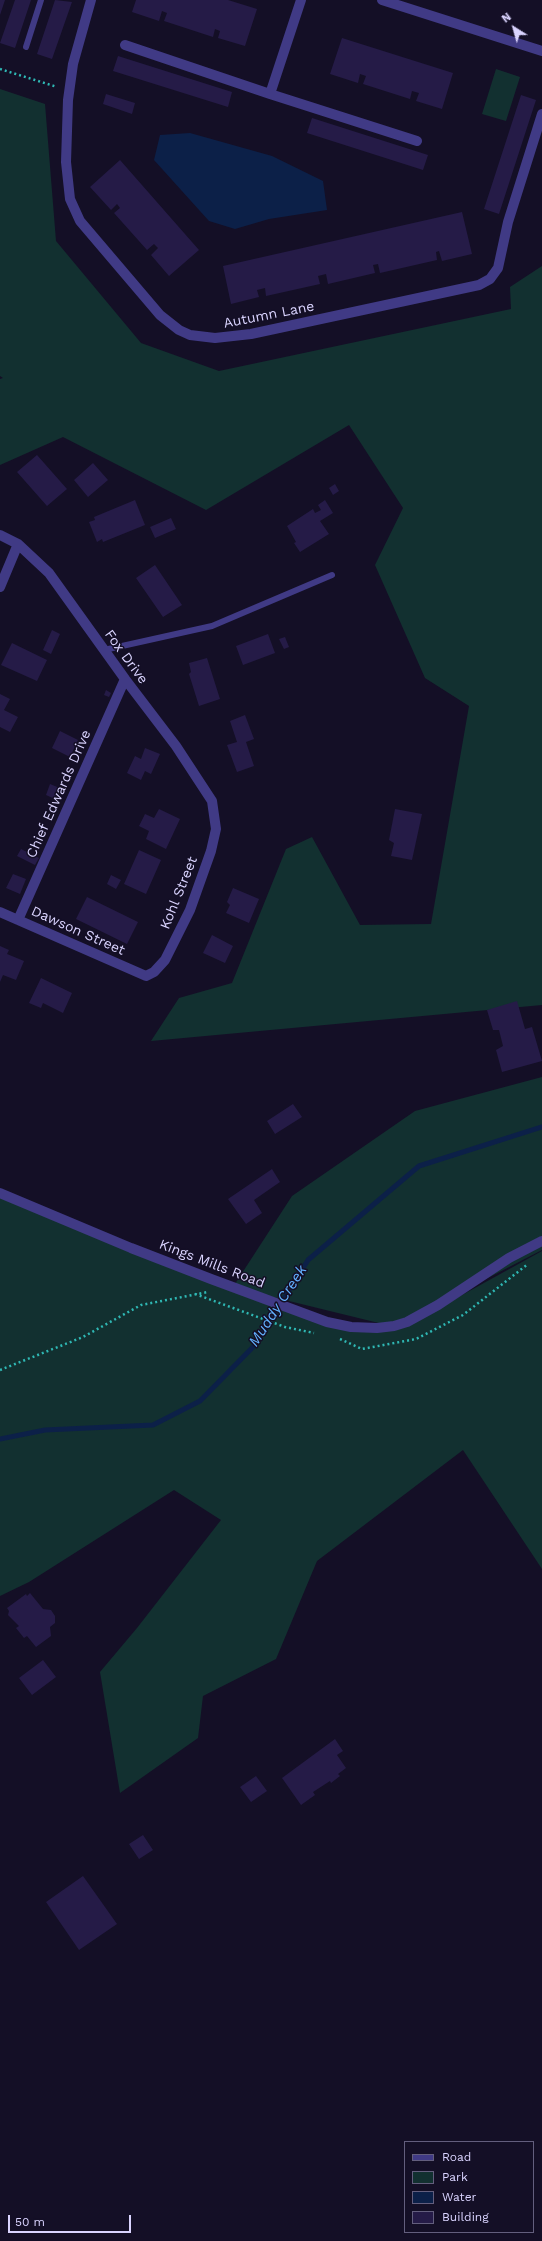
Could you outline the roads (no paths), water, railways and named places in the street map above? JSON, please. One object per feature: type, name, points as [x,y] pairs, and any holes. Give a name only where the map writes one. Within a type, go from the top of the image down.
[{"type":"street","name":"Autumn Lane","points":[[90,0],[73,64],[69,91],[66,162],[67,187],[74,210],[80,221],[169,323],[190,335],[214,338],[251,334],[472,287],[490,278],[498,268],[508,222],[542,114]]},
{"type":"street","points":[[270,94],[301,0]]},
{"type":"street","points":[[382,0],[542,51]]},
{"type":"street","points":[[125,45],[270,94],[417,141]]},
{"type":"street","name":"Fox Drive","points":[[0,535],[18,544],[49,573],[125,679],[176,746],[212,801],[214,809]]},
{"type":"street","points":[[0,587],[18,544]]},
{"type":"street","name":"Chief Edwards Drive","points":[[18,920],[125,679]]},
{"type":"street","name":"Kohl Street","points":[[146,976],[158,968],[165,960],[190,910],[211,851],[216,828],[214,809]]},
{"type":"street","name":"Dawson Street","points":[[0,912],[146,976]]},
{"type":"street","name":"Kings Mills Road","points":[[0,1193],[131,1248],[233,1288],[327,1322],[351,1327],[377,1328],[394,1326],[407,1322],[438,1305],[509,1258],[542,1240]]},
{"type":"lane","points":[[26,47],[41,0]]},
{"type":"lane","points":[[104,650],[212,626],[332,574]]},
{"type":"water","points":[[190,133],[272,156],[323,181],[327,210],[269,219],[235,229],[209,221],[154,160],[160,135]]},
{"type":"waterway","name":"Muddy Creek","points":[[0,1439],[45,1430],[153,1425],[200,1401],[255,1345],[308,1260],[419,1166],[542,1127]]}]
